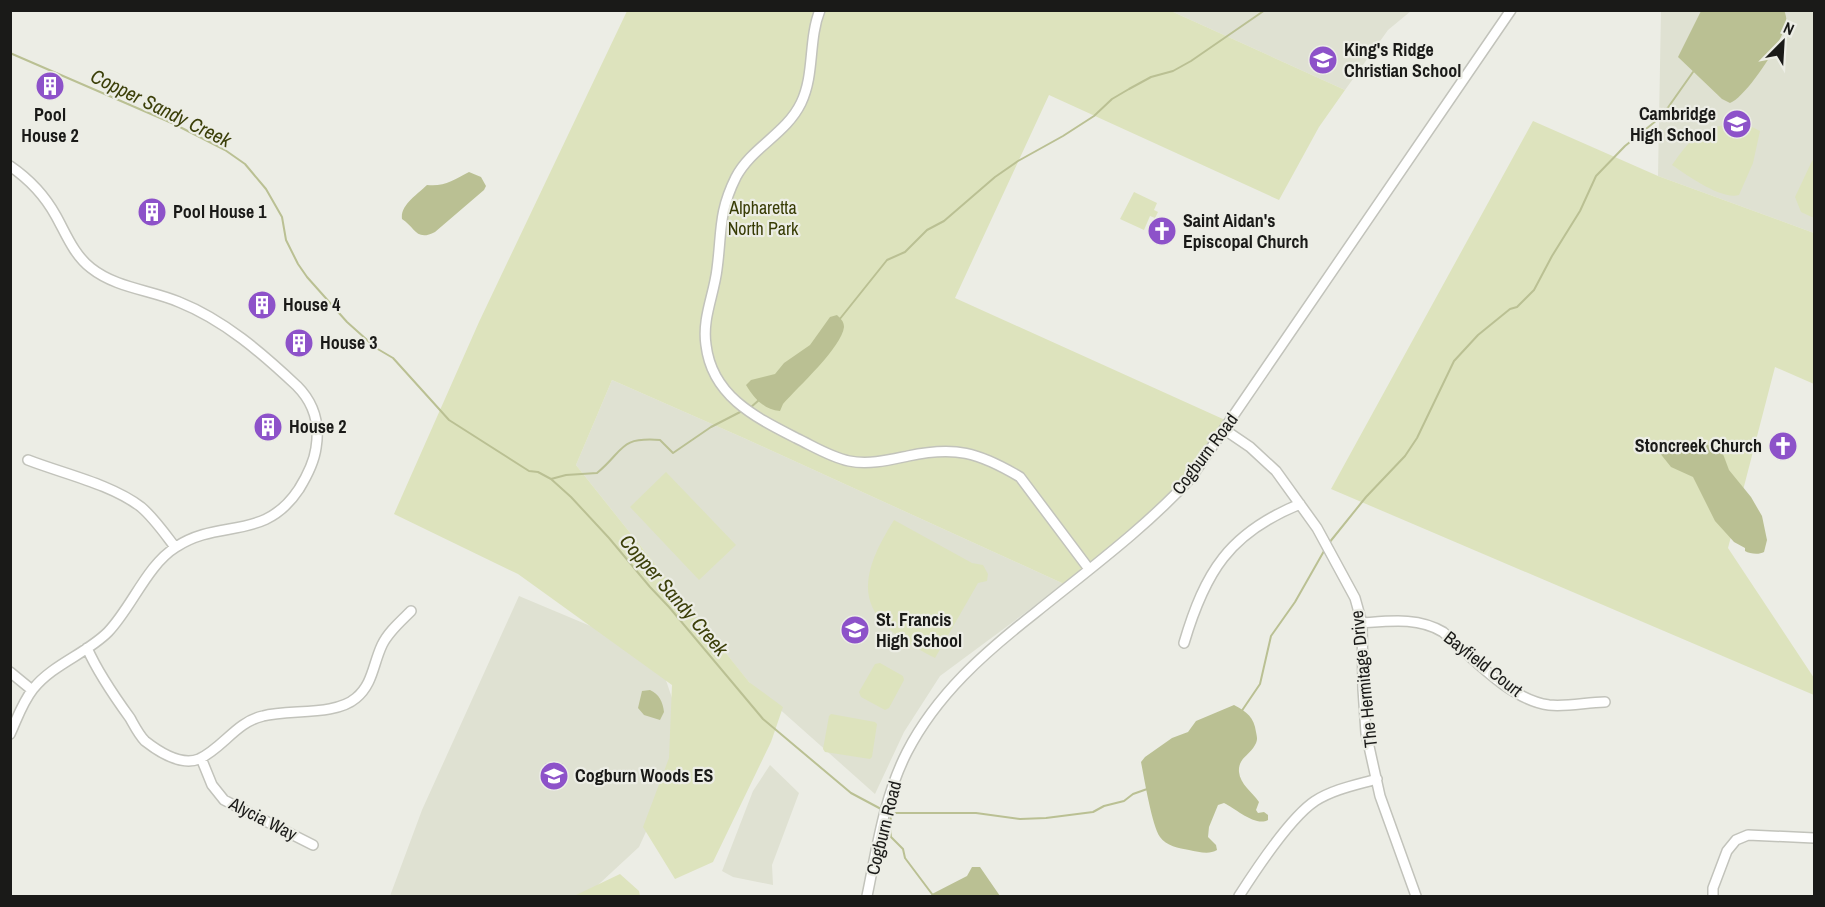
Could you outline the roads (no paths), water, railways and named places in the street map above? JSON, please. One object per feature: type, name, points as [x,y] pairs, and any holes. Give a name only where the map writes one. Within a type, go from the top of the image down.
[{"type":"street","points":[[820,10],[811,43],[808,78],[801,104],[786,125],[742,165],[723,206],[716,273],[705,324],[706,345],[714,375],[723,389],[747,412],[834,457],[852,462],[872,462],[932,452],[953,451],[975,455],[1010,471],[1020,477],[1089,569]]},
{"type":"street","name":"Cogburn Road","points":[[867,897],[890,792],[907,753],[931,712],[972,665],[1146,522],[1190,479],[1511,10]]},
{"type":"street","points":[[10,166],[29,181],[42,196],[75,250],[91,268],[115,282],[180,302],[217,321],[241,338],[298,387],[314,409],[317,435],[314,458],[304,481],[286,506],[263,522],[197,537],[175,547],[147,577],[127,610],[107,633],[48,674],[32,690],[10,734]]},
{"type":"street","name":"The Hermitage Drive","points":[[1225,430],[1250,447],[1276,471],[1317,528],[1340,566],[1355,598],[1362,623],[1366,733],[1380,796],[1416,897]]},
{"type":"street","points":[[28,460],[111,490],[132,501],[143,509],[175,547]]},
{"type":"street","points":[[1184,643],[1206,584],[1230,550],[1248,531],[1265,520],[1300,504]]},
{"type":"street","points":[[87,648],[107,685],[144,740],[176,759],[189,762],[201,758],[242,724],[253,718],[284,712],[327,709],[355,699],[370,681],[382,643],[411,610]]},
{"type":"street","name":"Bayfield Court","points":[[1362,623],[1409,621],[1434,626],[1511,689],[1539,703],[1559,705],[1605,702]]},
{"type":"street","points":[[10,672],[32,690]]},
{"type":"street","name":"Alycia Way","points":[[201,758],[212,785],[224,800],[313,845]]},
{"type":"street","points":[[1239,897],[1281,838],[1308,806],[1336,791],[1377,779]]},
{"type":"street","points":[[1713,897],[1713,888],[1727,851],[1736,840],[1748,835],[1815,838]]},
{"type":"waterway","points":[[839,320],[887,260],[905,252],[927,230],[944,221],[995,177],[1094,116],[1112,99],[1151,77],[1173,71],[1191,61],[1265,10]]},
{"type":"waterway","name":"Copper Sandy Creek","points":[[10,53],[174,124],[225,150],[245,164],[266,189],[282,217],[286,240],[298,264],[347,322],[376,348],[393,358],[449,420],[529,471],[538,472],[551,479],[571,497],[669,607],[763,719],[851,793],[881,809]]},
{"type":"waterway","name":"Copper Sandy Creek","points":[[1329,543],[1366,497],[1405,456],[1417,438],[1454,361],[1478,335],[1510,309],[1517,307],[1534,290],[1580,211],[1596,176],[1625,146],[1662,116],[1693,72]]},
{"type":"waterway","points":[[750,408],[759,400]]},
{"type":"waterway","points":[[551,479],[566,475],[597,473],[623,447],[636,441],[660,440],[673,453],[711,427],[744,410]]},
{"type":"waterway","name":"Copper Sandy Creek","points":[[1241,712],[1260,684],[1271,636],[1295,602],[1324,551]]},
{"type":"waterway","name":"Copper Sandy Creek","points":[[889,813],[976,813],[1020,819],[1046,818],[1093,812],[1104,806],[1124,801],[1133,794],[1150,788]]},
{"type":"waterway","points":[[891,814],[891,837],[903,849],[905,858],[932,894]]},
{"type":"place","name":"King's Ridge Christian School","points":[[1323,60]]},
{"type":"place","name":"Pool House 2","points":[[50,86]]},
{"type":"place","name":"Cambridge High School","points":[[1737,124]]},
{"type":"place","name":"Pool House 1","points":[[152,212]]},
{"type":"place","name":"Saint Aidan's Episcopal Church","points":[[1162,231]]},
{"type":"place","name":"House 4","points":[[262,305]]},
{"type":"place","name":"House 3","points":[[299,343]]},
{"type":"place","name":"House 2","points":[[268,427]]},
{"type":"place","name":"Stoncreek Church","points":[[1783,446]]},
{"type":"place","name":"St. Francis High School","points":[[855,630]]},
{"type":"place","name":"Cogburn Woods ES","points":[[554,776]]},
{"type":"park label","name":"Alpharetta North Park","points":[[763,218]]}]
